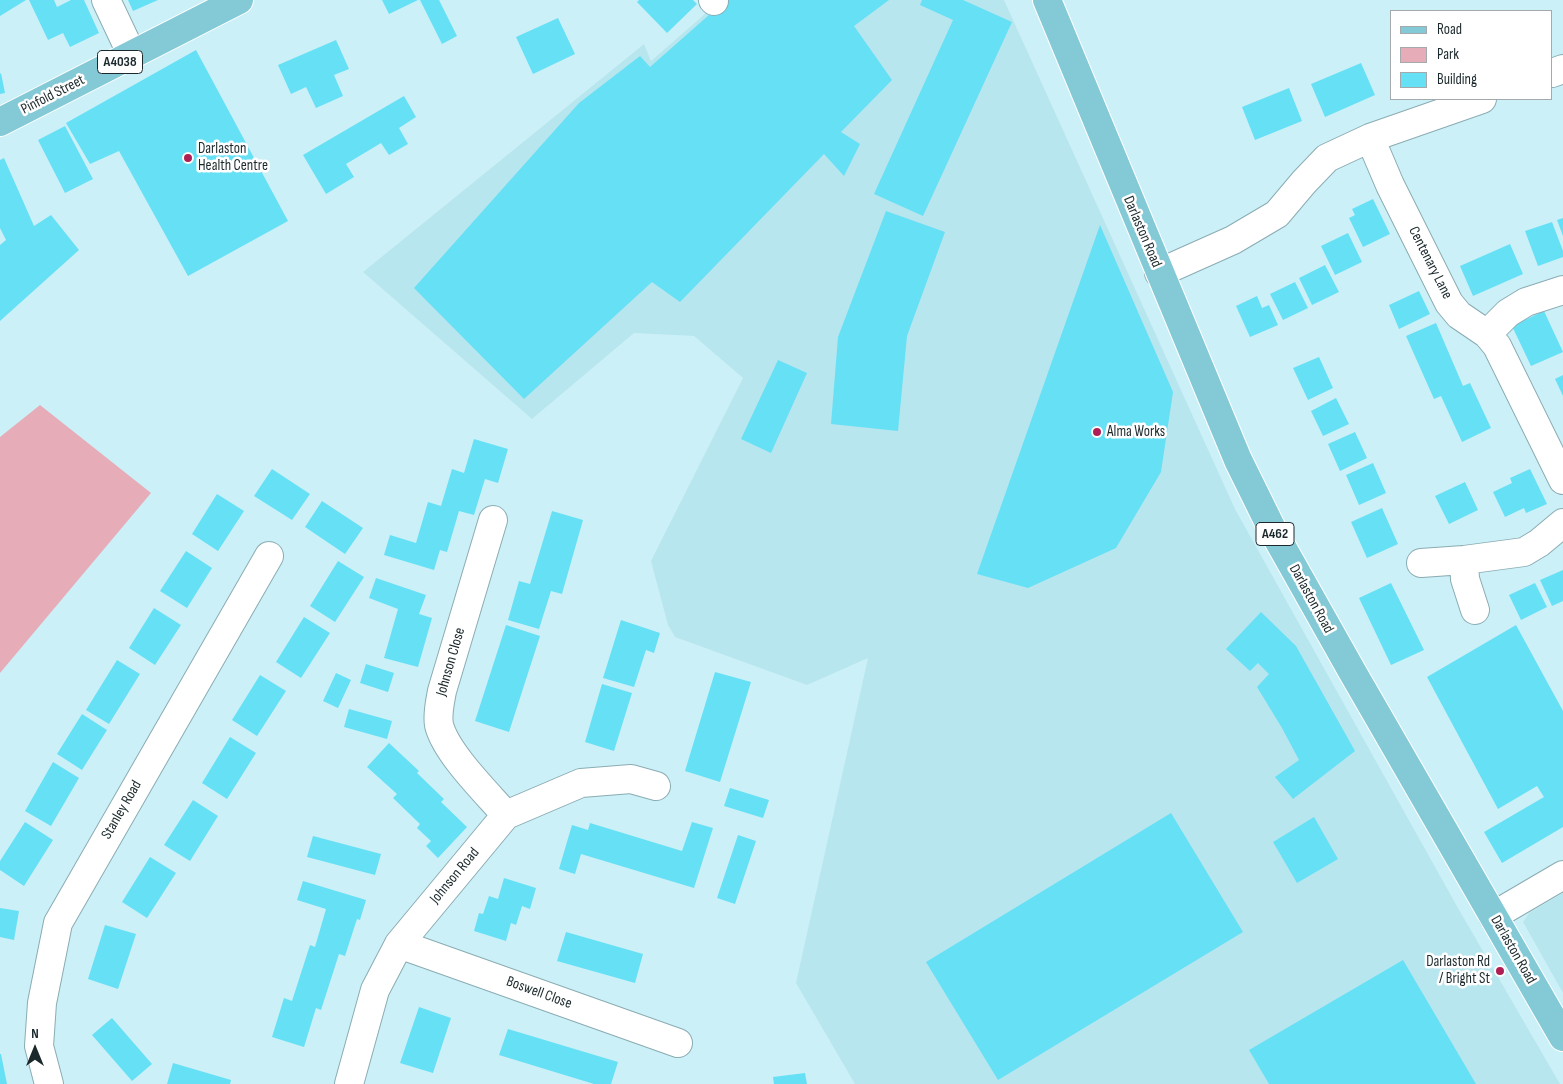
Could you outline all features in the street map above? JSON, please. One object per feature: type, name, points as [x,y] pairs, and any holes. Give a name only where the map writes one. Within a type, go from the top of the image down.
[{"type":"main road","name":"Pinfold Street","points":[[0,122],[238,0]]},
{"type":"main road","name":"Darlaston Road","points":[[1047,0],[1238,460],[1273,531],[1563,1037]]},
{"type":"street","points":[[106,0],[132,56]]},
{"type":"street","points":[[1159,273],[1233,240],[1277,214],[1327,158],[1370,138],[1479,100]]},
{"type":"street","name":"Centenary Lane","points":[[1370,138],[1390,185],[1449,303],[1459,315],[1487,334],[1497,346],[1563,480]]},
{"type":"street","points":[[1487,334],[1508,313],[1526,302],[1563,290]]},
{"type":"street","name":"Johnson Close","points":[[493,520],[442,691],[439,707],[440,725],[450,749],[506,815]]},
{"type":"street","points":[[1421,564],[1524,552],[1539,543],[1563,523]]},
{"type":"street","name":"Stanley Road","points":[[49,1084],[39,1046],[41,1011],[58,923],[269,556]]},
{"type":"street","points":[[1464,560],[1465,580],[1475,610]]},
{"type":"street","name":"Johnson Road","points":[[349,1084],[375,990],[399,944],[506,815],[581,783],[631,779],[656,786]]},
{"type":"street","points":[[1493,916],[1563,875]]},
{"type":"street","name":"Boswell Close","points":[[399,944],[678,1043]]},
{"type":"shaded area","points":[[721,0],[1004,0],[1235,509],[1458,908],[1560,1084],[855,1084],[796,983],[868,658],[807,685],[675,637],[668,625],[651,561],[743,378],[694,336],[634,333],[532,419],[363,272],[644,44],[651,61]]},
{"type":"shaded area","points":[[1563,893],[1563,993],[1523,922],[1529,913]]},
{"type":"green space","points":[[40,405],[151,493],[0,673],[0,437]]},
{"type":"building","points":[[0,0],[26,0],[0,16]]},
{"type":"building","points":[[29,0],[54,0],[57,7],[71,0],[84,0],[99,33],[70,47],[63,33],[48,40]]},
{"type":"building","points":[[128,0],[158,0],[133,11]]},
{"type":"building","points":[[382,0],[418,0],[389,14]]},
{"type":"building","points":[[420,0],[439,0],[457,36],[442,44]]},
{"type":"building","points":[[639,0],[693,0],[697,4],[667,33],[637,2]]},
{"type":"building","points":[[726,0],[889,0],[854,26],[892,80],[841,132],[860,144],[844,176],[824,154],[680,302],[652,282],[524,399],[414,288],[579,103],[640,56],[650,67]]},
{"type":"building","points":[[922,0],[963,0],[1012,22],[923,216],[874,194],[953,20],[920,5]]},
{"type":"building","points":[[558,18],[575,54],[533,74],[516,37]]},
{"type":"building","points":[[336,40],[349,69],[334,75],[343,96],[316,108],[306,87],[291,94],[278,65]]},
{"type":"building","name":"Darlaston Health Centre","points":[[196,50],[288,221],[188,276],[119,151],[90,164],[66,123]]},
{"type":"building","points":[[1361,63],[1375,95],[1325,117],[1311,84]]},
{"type":"building","points":[[0,74],[5,93],[0,94]]},
{"type":"building","points":[[1289,88],[1302,121],[1255,140],[1242,107]]},
{"type":"building","points":[[404,96],[416,117],[399,128],[408,144],[389,155],[381,143],[346,164],[354,177],[326,194],[303,155]]},
{"type":"building","points":[[65,126],[93,179],[65,193],[38,140]]},
{"type":"building","points":[[4,158],[34,226],[51,215],[79,250],[0,321],[0,245],[6,240],[0,228],[0,160]]},
{"type":"building","points":[[1373,199],[1390,234],[1363,247],[1349,218],[1355,215],[1352,209]]},
{"type":"building","points":[[886,211],[945,232],[907,336],[898,431],[831,424],[838,337]]},
{"type":"building","points":[[1563,218],[1563,236],[1557,220]]},
{"type":"building","points":[[1552,222],[1563,251],[1563,257],[1538,266],[1525,231]]},
{"type":"building","name":"Alma Works","points":[[1100,225],[1173,392],[1161,472],[1116,548],[1028,588],[977,574]]},
{"type":"building","points":[[1348,233],[1362,262],[1335,275],[1321,246]]},
{"type":"building","points":[[1510,244],[1523,274],[1473,296],[1460,266]]},
{"type":"building","points":[[1325,265],[1339,292],[1312,305],[1299,278]]},
{"type":"building","points":[[1295,282],[1308,308],[1283,320],[1270,294]]},
{"type":"building","points":[[1419,291],[1430,314],[1399,329],[1389,305]]},
{"type":"building","points":[[1257,296],[1262,308],[1269,305],[1278,325],[1250,337],[1236,306]]},
{"type":"building","points":[[1544,311],[1563,352],[1531,366],[1512,326]]},
{"type":"building","points":[[1436,323],[1463,386],[1470,383],[1491,428],[1462,442],[1441,396],[1434,399],[1406,336]]},
{"type":"building","points":[[1319,357],[1333,388],[1308,400],[1293,368]]},
{"type":"building","points":[[778,360],[807,373],[771,453],[741,439]]},
{"type":"building","points":[[1563,375],[1563,396],[1555,379]]},
{"type":"building","points":[[1336,398],[1349,424],[1323,436],[1311,411]]},
{"type":"building","points":[[1355,432],[1367,458],[1340,471],[1328,444]]},
{"type":"building","points":[[474,439],[508,449],[498,483],[485,479],[474,515],[459,511],[447,552],[440,550],[434,570],[384,555],[390,535],[416,543],[428,502],[441,506],[452,469],[464,473]]},
{"type":"building","points":[[1373,463],[1386,493],[1359,505],[1346,475]]},
{"type":"building","points":[[272,469],[310,494],[292,520],[254,496]]},
{"type":"building","points":[[1530,469],[1547,504],[1526,513],[1524,508],[1505,517],[1493,492],[1512,483],[1510,478]]},
{"type":"building","points":[[1465,482],[1478,510],[1449,524],[1435,496]]},
{"type":"building","points":[[217,494],[244,511],[218,551],[192,534]]},
{"type":"building","points":[[322,501],[363,528],[345,554],[305,527]]},
{"type":"building","points":[[1382,508],[1398,544],[1367,558],[1351,522]]},
{"type":"building","points":[[552,511],[583,520],[562,594],[551,591],[539,629],[508,620],[519,581],[530,584]]},
{"type":"building","points":[[186,551],[212,568],[187,608],[160,591]]},
{"type":"building","points":[[338,561],[364,577],[335,622],[310,606]]},
{"type":"building","points":[[1563,570],[1563,601],[1552,606],[1540,580]]},
{"type":"building","points":[[376,578],[426,595],[419,614],[432,618],[418,667],[384,658],[398,609],[369,598]]},
{"type":"building","points":[[1391,583],[1424,650],[1391,665],[1359,598]]},
{"type":"building","points":[[1535,583],[1547,607],[1521,620],[1509,595]]},
{"type":"building","points":[[154,608],[181,625],[155,665],[129,648]]},
{"type":"building","points":[[1261,612],[1296,646],[1355,751],[1293,799],[1275,777],[1299,760],[1257,687],[1269,674],[1258,663],[1250,671],[1226,649]]},
{"type":"building","points":[[304,617],[330,633],[301,678],[276,662]]},
{"type":"building","points":[[621,620],[660,633],[654,653],[646,650],[634,687],[603,678]]},
{"type":"building","points":[[506,625],[540,636],[509,732],[475,721]]},
{"type":"building","points":[[1516,625],[1563,711],[1563,827],[1502,863],[1484,832],[1544,797],[1537,786],[1498,809],[1427,677]]},
{"type":"building","points":[[117,660],[140,674],[109,724],[86,710]]},
{"type":"building","points":[[366,664],[394,673],[388,692],[360,683]]},
{"type":"building","points":[[715,672],[751,682],[720,782],[685,771]]},
{"type":"building","points":[[336,673],[351,680],[338,708],[323,701]]},
{"type":"building","points":[[260,675],[286,691],[257,736],[232,720]]},
{"type":"building","points":[[602,684],[632,693],[614,751],[585,742]]},
{"type":"building","points":[[349,709],[392,721],[387,739],[344,727]]},
{"type":"building","points":[[82,714],[107,730],[82,770],[57,754]]},
{"type":"building","points":[[230,737],[256,753],[227,799],[202,783]]},
{"type":"building","points":[[389,743],[419,771],[417,773],[444,799],[441,802],[467,827],[438,858],[426,846],[431,841],[417,828],[420,824],[393,798],[397,794],[367,767]]},
{"type":"building","points":[[53,762],[79,778],[51,826],[25,811]]},
{"type":"building","points":[[730,788],[769,800],[763,818],[724,806]]},
{"type":"building","points":[[193,800],[218,816],[190,861],[164,845]]},
{"type":"building","points":[[1171,813],[1243,932],[998,1080],[926,962]]},
{"type":"building","points":[[1314,817],[1338,859],[1297,883],[1273,842]]},
{"type":"building","points":[[25,822],[53,840],[24,886],[0,870],[0,861]]},
{"type":"building","points":[[692,822],[713,828],[694,888],[581,854],[575,874],[559,869],[572,825],[588,830],[590,823],[682,851]]},
{"type":"building","points":[[738,835],[756,841],[735,904],[717,898]]},
{"type":"building","points":[[313,836],[381,854],[375,875],[307,857]]},
{"type":"building","points":[[150,857],[176,873],[147,918],[122,902]]},
{"type":"building","points":[[504,878],[536,888],[530,909],[522,906],[516,925],[511,923],[506,941],[474,931],[479,913],[483,914],[489,896],[498,899]]},
{"type":"building","points":[[303,881],[366,900],[360,920],[357,919],[345,956],[339,954],[321,1010],[316,1008],[304,1047],[272,1037],[284,998],[292,1001],[310,945],[315,947],[326,909],[297,900]]},
{"type":"building","points":[[0,908],[19,911],[14,940],[0,937]]},
{"type":"building","points":[[105,925],[136,934],[118,989],[88,979]]},
{"type":"building","points":[[566,932],[643,954],[635,983],[557,961]]},
{"type":"building","points":[[1403,960],[1476,1084],[1269,1084],[1249,1050]]},
{"type":"building","points":[[419,1007],[451,1018],[433,1073],[400,1063]]},
{"type":"building","points":[[112,1018],[152,1064],[132,1081],[92,1035]]},
{"type":"building","points":[[508,1029],[618,1062],[611,1084],[594,1084],[499,1055]]},
{"type":"building","points":[[1,1054],[7,1084],[0,1084]]},
{"type":"building","points":[[173,1063],[231,1080],[230,1084],[167,1084]]},
{"type":"building","points":[[805,1073],[807,1084],[774,1084],[773,1077]]},
{"type":"place","name":"Darlaston Health Centre","points":[[188,158]]},
{"type":"place","name":"Alma Works","points":[[1097,432]]},
{"type":"place","name":"Darlaston Rd / Bright St","points":[[1500,971]]}]
